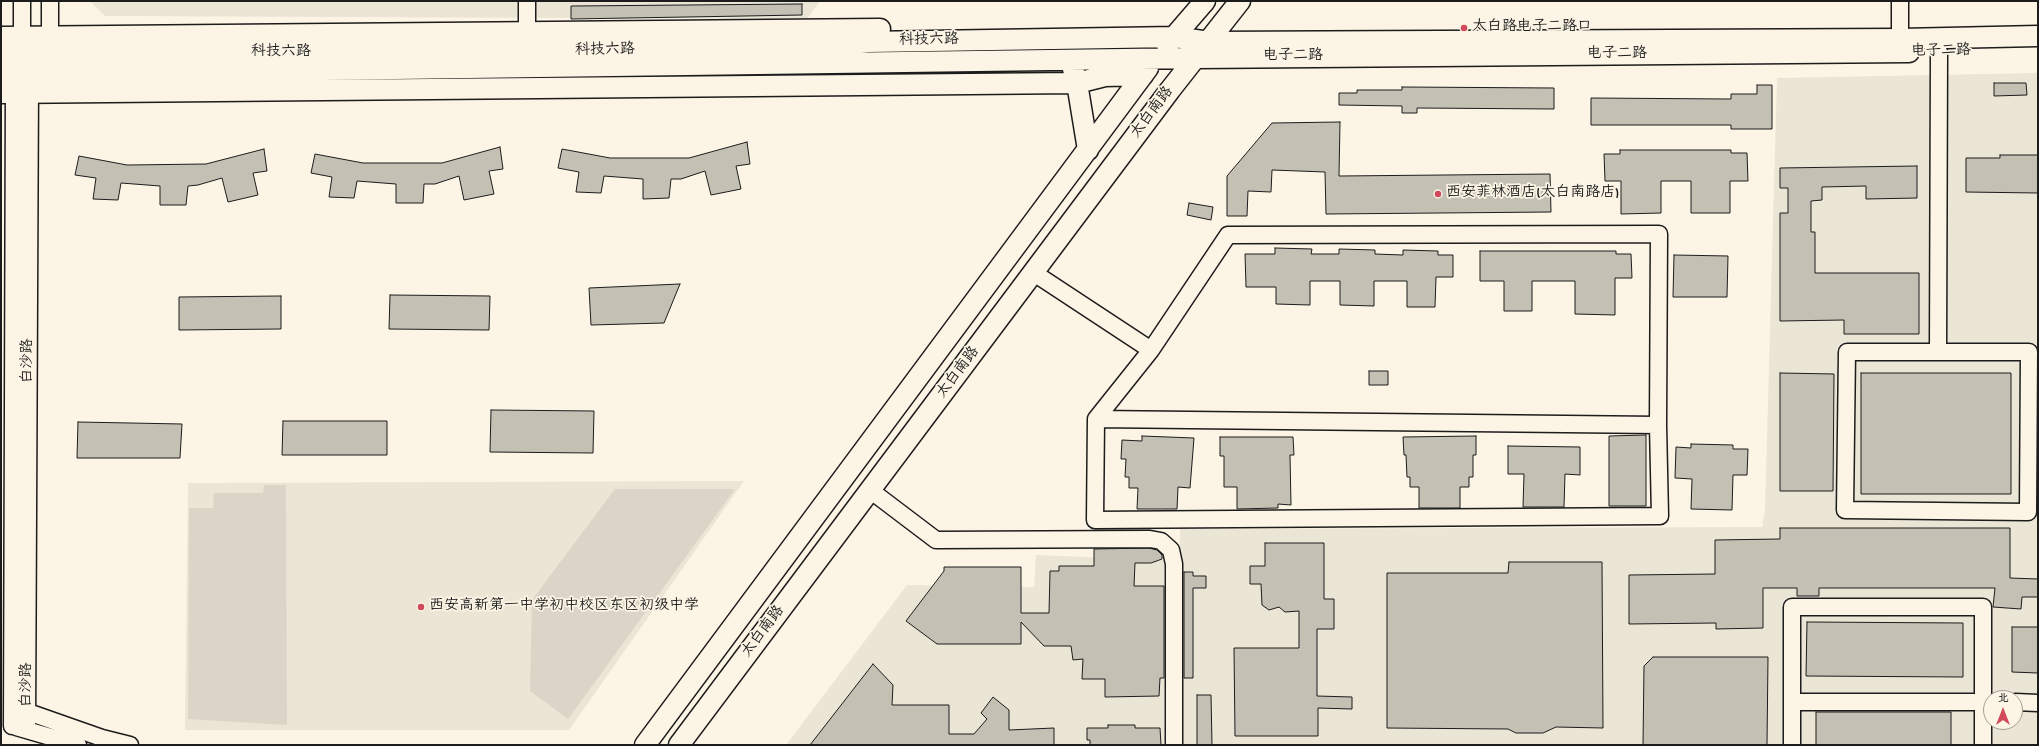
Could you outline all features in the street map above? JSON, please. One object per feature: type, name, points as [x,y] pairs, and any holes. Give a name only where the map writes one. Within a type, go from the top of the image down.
[{"type":"main road","name":"太白南路","points":[[645,745],[1143,75],[1205,1]]},
{"type":"main road","name":"太白南路","points":[[679,745],[1034,272],[1240,1]]},
{"type":"main road","name":"科技六路","points":[[15,83],[528,51],[791,48],[868,42],[1180,32],[1209,42]]},
{"type":"main road","name":"电子二路","points":[[1196,58],[1900,45],[2038,36]]},
{"type":"main road","points":[[1,37],[22,45]]},
{"type":"main road","name":"电子二路","points":[[1209,42],[1900,45],[1939,52],[2038,50]]},
{"type":"main road","name":"科技六路","points":[[1,55],[22,45],[528,51],[1070,60],[1196,58]]},
{"type":"main road","points":[[1070,60],[1077,82],[1088,150]]},
{"type":"main road","points":[[15,83],[1077,82],[1105,76],[1143,75]]},
{"type":"street","name":"白沙路","points":[[11,721],[7,431],[15,83],[22,45],[22,1]]},
{"type":"street","points":[[15,83],[50,46],[50,1]]},
{"type":"street","points":[[527,1],[528,51]]},
{"type":"street","points":[[1900,1],[1900,45]]},
{"type":"street","points":[[1938,352],[1939,52]]},
{"type":"street","name":"白沙路","points":[[15,83],[28,712]]},
{"type":"street","points":[[1659,234],[1658,425],[1660,516],[1095,520],[1096,419],[1151,350],[1228,235],[1659,234]]},
{"type":"street","points":[[1034,272],[1151,350]]},
{"type":"street","points":[[1847,352],[1938,352],[2029,352],[2033,423],[2028,512],[1845,510],[1847,352]]},
{"type":"street","points":[[1096,419],[1658,425]]},
{"type":"street","points":[[870,490],[936,540],[1150,539],[1161,541],[1171,550],[1174,564],[1174,745]]},
{"type":"street","points":[[1792,745],[1792,607],[1983,608],[1986,690]]},
{"type":"street","points":[[1792,702],[1983,702]]},
{"type":"street","points":[[2023,702],[2038,702]]},
{"type":"street","points":[[11,721],[28,712],[102,738],[130,745]]},
{"type":"street","points":[[11,721],[78,745]]},
{"type":"street","points":[[1983,745],[1984,730]]},
{"type":"shaded area","points":[[90,1],[820,1],[807,19],[105,16]]},
{"type":"shaded area","points":[[2038,73],[2038,745],[1180,745],[1180,529],[1762,527],[1765,510],[1777,78]]},
{"type":"shaded area","name":"西安高新第一中学初中校区东区初级中学","points":[[744,481],[569,730],[185,730],[188,483]]},
{"type":"shaded area","points":[[264,485],[286,485],[287,725],[188,719],[189,508],[213,508],[214,493],[263,493]]},
{"type":"shaded area","points":[[615,489],[735,489],[568,719],[530,691],[532,600]]},
{"type":"shaded area","points":[[1036,555],[1164,560],[1164,745],[786,745],[907,585],[1034,587]]},
{"type":"building","points":[[802,4],[802,15],[571,19],[571,6]]},
{"type":"building","points":[[1994,83],[2026,83],[2027,95],[1994,96]]},
{"type":"building","points":[[1757,85],[1772,85],[1772,129],[1731,129],[1731,125],[1591,125],[1591,98],[1731,99],[1731,94],[1757,94]]},
{"type":"building","points":[[1402,87],[1554,88],[1554,109],[1417,108],[1417,113],[1402,113],[1402,106],[1339,105],[1339,93],[1357,93],[1357,90],[1402,90]]},
{"type":"building","points":[[1340,122],[1339,176],[1550,174],[1551,212],[1326,214],[1325,172],[1272,170],[1271,192],[1248,191],[1247,216],[1227,216],[1227,176],[1272,123]]},
{"type":"building","points":[[747,142],[750,164],[736,166],[741,189],[711,195],[705,171],[681,179],[671,179],[669,198],[643,199],[643,179],[604,176],[601,193],[576,192],[579,172],[558,168],[562,149],[610,158],[689,158]]},
{"type":"building","points":[[500,147],[503,169],[489,171],[494,194],[464,200],[459,176],[435,184],[424,184],[423,203],[396,203],[396,184],[357,181],[354,198],[329,197],[332,177],[311,173],[315,154],[363,163],[442,163]]},
{"type":"building","points":[[264,149],[267,171],[253,173],[258,195],[228,202],[222,178],[198,185],[188,186],[186,205],[160,205],[160,186],[121,183],[118,200],[93,199],[96,178],[75,175],[79,156],[127,165],[206,164]]},
{"type":"building","points":[[1620,150],[1731,150],[1731,153],[1747,153],[1748,181],[1730,181],[1730,213],[1691,213],[1691,181],[1661,181],[1661,213],[1621,214],[1621,181],[1605,181],[1604,154],[1620,154]]},
{"type":"building","points":[[2000,155],[2038,155],[2038,193],[1966,192],[1966,158],[2000,158]]},
{"type":"building","points":[[1917,166],[1917,198],[1866,199],[1866,186],[1822,187],[1822,200],[1811,201],[1811,232],[1815,232],[1815,273],[1919,273],[1919,334],[1844,334],[1844,320],[1780,321],[1780,213],[1788,213],[1788,188],[1780,188],[1780,168]]},
{"type":"building","points":[[1189,203],[1213,207],[1211,220],[1187,215]]},
{"type":"building","points":[[1275,248],[1312,249],[1311,254],[1339,254],[1339,249],[1375,250],[1375,254],[1403,255],[1403,250],[1438,251],[1438,255],[1453,255],[1453,277],[1436,277],[1435,307],[1407,307],[1407,281],[1374,281],[1374,306],[1340,305],[1340,281],[1310,281],[1310,305],[1276,304],[1276,287],[1246,287],[1245,254],[1275,254]]},
{"type":"building","points":[[1480,251],[1616,251],[1616,254],[1631,254],[1632,278],[1615,278],[1615,315],[1575,314],[1575,281],[1532,281],[1532,311],[1504,311],[1504,281],[1480,281]]},
{"type":"building","points":[[1674,255],[1728,256],[1727,297],[1673,297]]},
{"type":"building","points":[[680,284],[664,323],[591,325],[589,288]]},
{"type":"building","points":[[390,295],[490,296],[489,330],[389,329]]},
{"type":"building","points":[[281,296],[281,329],[179,330],[179,297]]},
{"type":"building","points":[[1369,371],[1388,371],[1388,385],[1369,385]]},
{"type":"building","points":[[1780,373],[1834,374],[1833,491],[1780,491]]},
{"type":"building","points":[[1861,373],[2011,373],[2011,494],[1861,494]]},
{"type":"building","points":[[491,410],[594,411],[593,453],[490,452]]},
{"type":"building","points":[[283,421],[387,421],[387,455],[282,455]]},
{"type":"building","points":[[78,422],[182,424],[180,458],[77,458]]},
{"type":"building","points":[[1646,435],[1646,506],[1609,506],[1609,436]]},
{"type":"building","points":[[1142,436],[1194,438],[1190,488],[1178,487],[1177,509],[1137,509],[1138,488],[1129,488],[1129,477],[1125,477],[1126,459],[1121,459],[1122,440],[1142,441]]},
{"type":"building","points":[[1476,436],[1476,455],[1473,455],[1473,477],[1469,477],[1469,487],[1460,487],[1460,508],[1419,508],[1419,487],[1410,487],[1410,477],[1407,477],[1403,437]]},
{"type":"building","points":[[1220,437],[1293,437],[1294,455],[1290,455],[1291,505],[1278,504],[1278,508],[1237,509],[1237,487],[1224,487],[1224,456],[1220,456]]},
{"type":"building","points":[[1691,444],[1733,445],[1733,449],[1748,449],[1747,475],[1733,475],[1732,510],[1691,509],[1692,479],[1675,478],[1676,447],[1691,448]]},
{"type":"building","points":[[1508,446],[1580,447],[1580,475],[1565,474],[1564,507],[1523,507],[1524,474],[1508,474]]},
{"type":"building","points":[[1780,528],[2010,528],[2010,578],[2038,579],[2038,597],[2022,597],[2021,609],[1993,607],[1995,588],[1819,588],[1819,596],[1797,596],[1797,588],[1763,588],[1763,628],[1716,629],[1716,623],[1629,624],[1629,575],[1715,574],[1715,540],[1780,539]]},
{"type":"building","points":[[1265,543],[1324,543],[1324,599],[1334,599],[1334,629],[1317,629],[1317,696],[1352,697],[1352,709],[1318,708],[1318,736],[1235,736],[1234,648],[1299,648],[1299,611],[1285,612],[1279,607],[1269,610],[1262,605],[1261,584],[1250,584],[1250,566],[1265,566]]},
{"type":"building","points":[[1149,548],[1157,550],[1162,555],[1162,559],[1151,563],[1135,563],[1134,586],[1164,586],[1164,678],[1160,678],[1159,696],[1105,697],[1105,679],[1082,679],[1083,659],[1073,660],[1071,646],[1044,646],[1021,622],[1021,644],[937,644],[906,621],[944,571],[944,567],[1021,567],[1021,613],[1049,613],[1050,571],[1059,571],[1059,566],[1094,566],[1094,549]]},
{"type":"building","points":[[1509,562],[1602,562],[1603,728],[1556,727],[1543,733],[1516,733],[1508,729],[1387,728],[1387,573],[1508,573]]},
{"type":"building","points":[[1184,572],[1193,572],[1193,576],[1206,576],[1206,588],[1193,588],[1193,678],[1184,678]]},
{"type":"building","points":[[1807,622],[1963,623],[1963,677],[1806,676]]},
{"type":"building","points":[[2012,627],[2038,627],[2038,673],[2012,672]]},
{"type":"building","points":[[1653,657],[1768,657],[1767,745],[1643,745],[1644,666]]},
{"type":"building","points":[[873,664],[893,685],[892,705],[949,705],[949,734],[974,734],[987,719],[981,713],[993,697],[1009,710],[1009,730],[1054,728],[1054,745],[810,745]]},
{"type":"building","points":[[1197,695],[1211,695],[1212,745],[1197,745]]},
{"type":"building","points":[[1816,712],[1951,712],[1951,745],[1816,745]]},
{"type":"building","points":[[1108,725],[1135,725],[1135,728],[1160,728],[1161,745],[1090,745],[1090,740],[1087,740],[1087,728],[1108,728]]},
{"type":"place","name":"太白路电子二路口","points":[[1464,28]]},
{"type":"place","name":"西安菲林酒店(太白南路店)","points":[[1438,194]]},
{"type":"place","name":"西安高新第一中学初中校区东区初级中学","points":[[421,607]]}]
